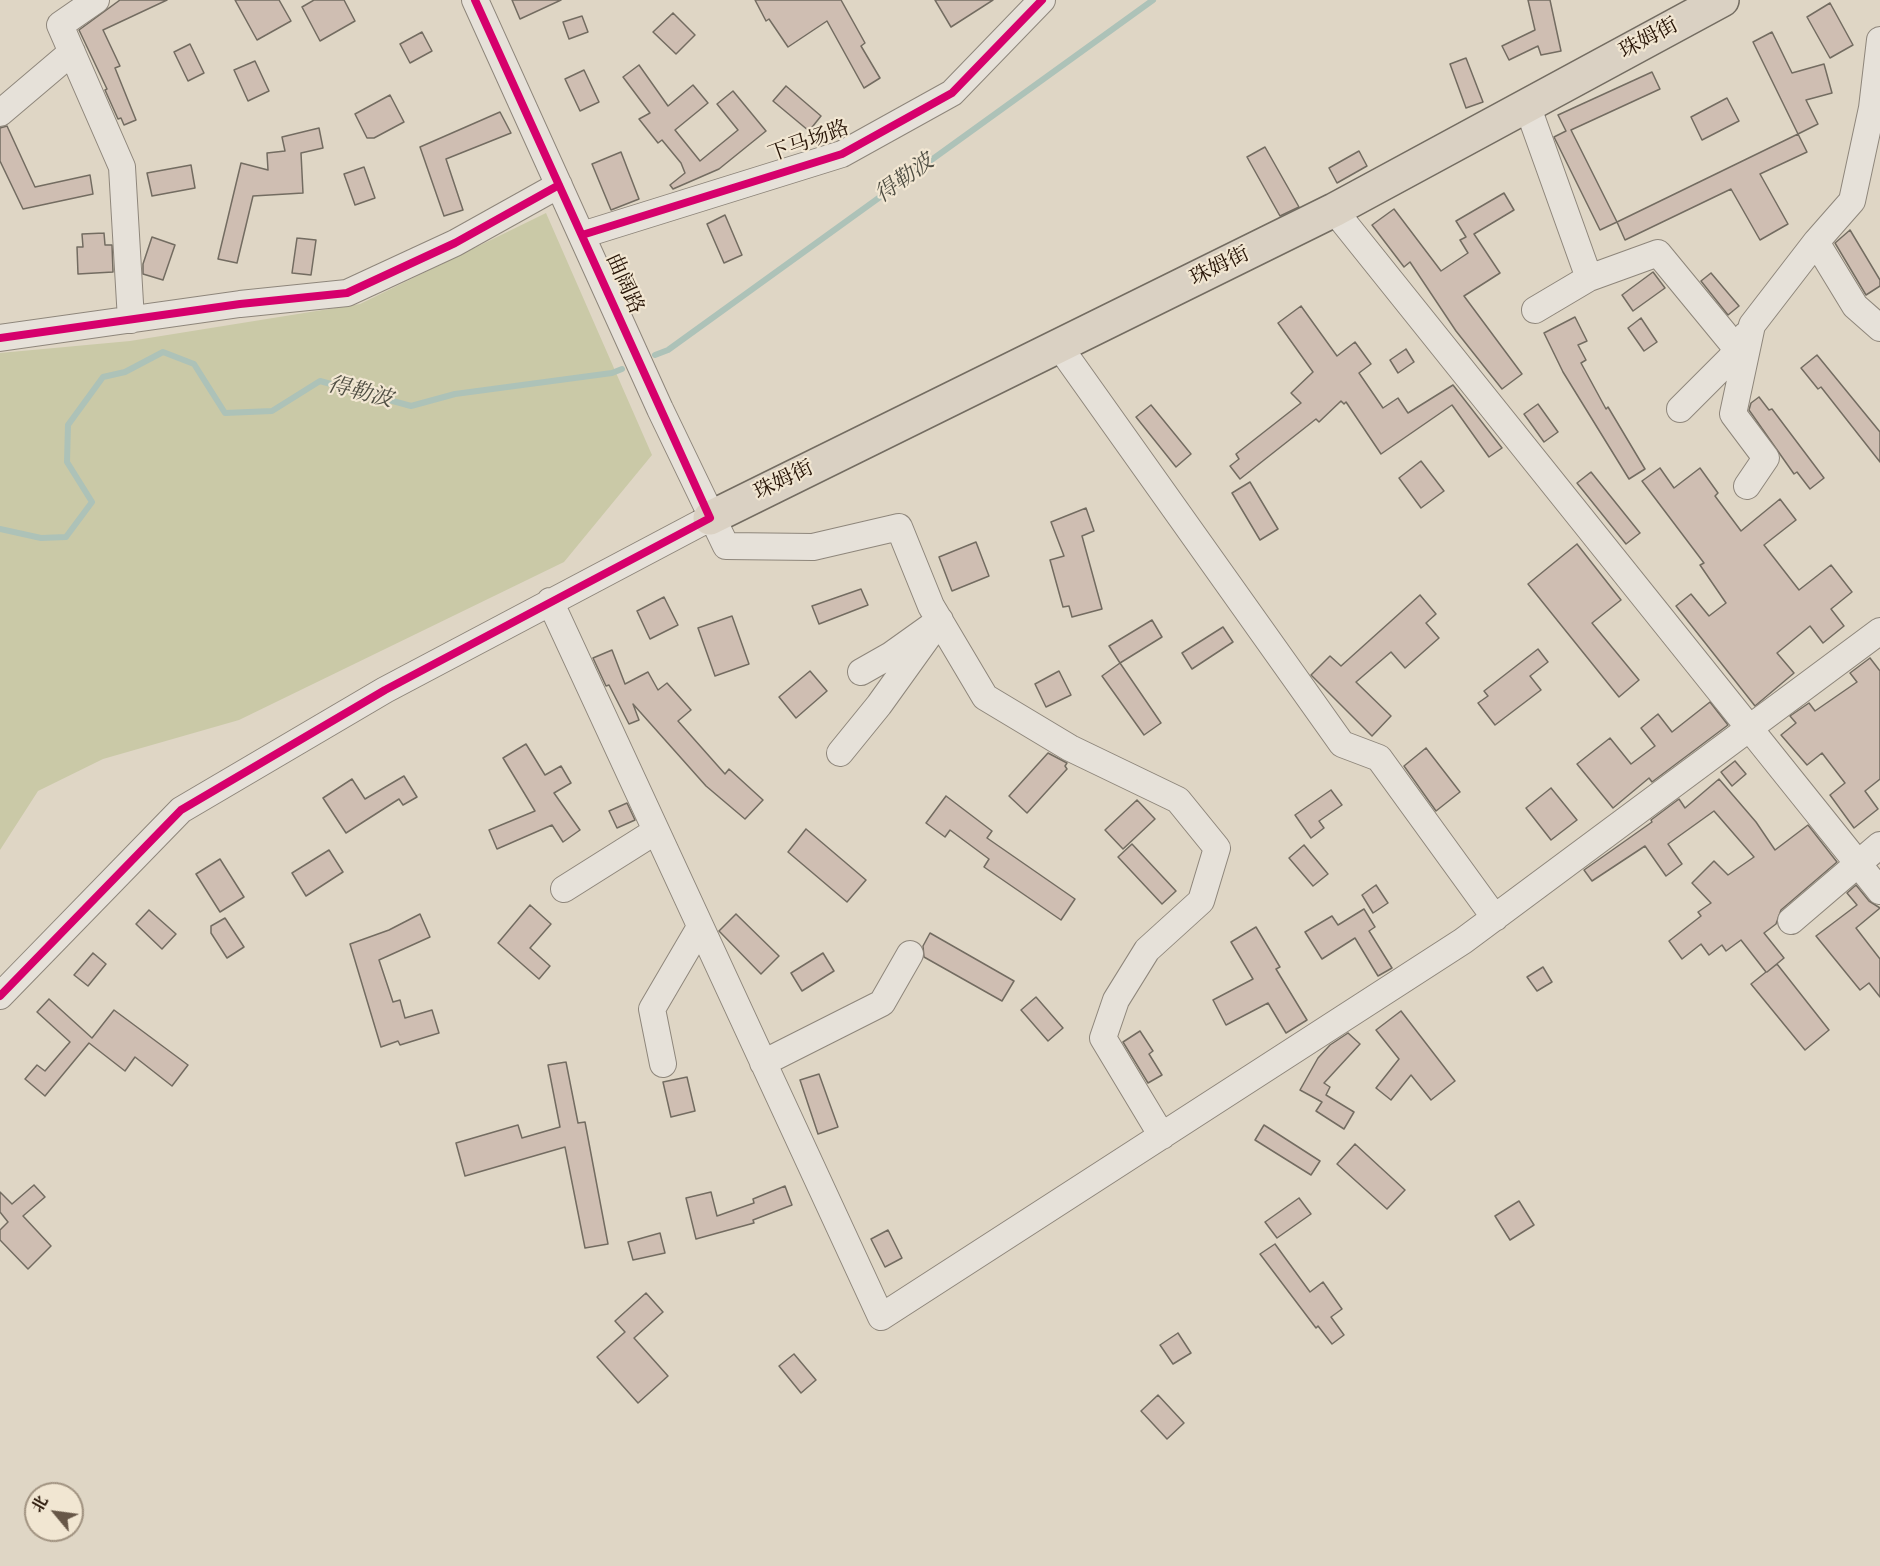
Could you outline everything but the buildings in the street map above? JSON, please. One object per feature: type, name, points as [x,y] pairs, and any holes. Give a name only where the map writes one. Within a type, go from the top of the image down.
[{"type":"main road","name":"珠姆街","points":[[710,518],[1334,210],[1722,0]]},
{"type":"street","points":[[96,0],[60,25],[122,167],[130,320]]},
{"type":"street","name":"曲阔路","points":[[475,0],[710,518],[726,546],[813,547],[899,527],[931,606],[939,620]]},
{"type":"street","name":"下马场路","points":[[582,235],[842,154],[952,93],[1042,0]]},
{"type":"street","points":[[1680,409],[1737,349],[1752,325],[1816,242],[1852,201],[1872,108],[1880,40]]},
{"type":"street","points":[[0,113],[72,52]]},
{"type":"street","points":[[1527,105],[1589,278]]},
{"type":"street","points":[[0,338],[347,293],[455,243],[559,185]]},
{"type":"street","points":[[1334,210],[1880,891]]},
{"type":"street","points":[[1816,242],[1855,306],[1880,328]]},
{"type":"street","points":[[1536,310],[1589,278],[1658,253],[1737,349]]},
{"type":"street","points":[[1747,486],[1766,458],[1732,414],[1752,325]]},
{"type":"street","points":[[1059,346],[1342,744],[1379,758],[1495,918]]},
{"type":"street","points":[[0,996],[181,810],[385,690],[710,518]]},
{"type":"street","points":[[549,602],[881,1317],[1495,918],[1880,631]]},
{"type":"street","points":[[939,620],[985,697],[1070,748],[1178,800],[1217,848],[1201,901],[1147,951],[1116,1000],[1103,1038],[1162,1136]]},
{"type":"street","points":[[861,672],[891,655],[939,620]]},
{"type":"street","points":[[840,753],[879,705],[939,620]]},
{"type":"street","points":[[564,889],[656,831]]},
{"type":"street","points":[[1791,921],[1880,845]]},
{"type":"street","points":[[663,1064],[652,1009],[700,927]]},
{"type":"street","points":[[763,1063],[882,1003],[910,954]]},
{"type":"green space","points":[[546,213],[652,455],[564,562],[239,720],[103,759],[38,791],[0,850],[0,353],[130,341],[360,304]]},
{"type":"waterway","name":"得勒波","points":[[655,355],[668,350],[1153,0]]},
{"type":"waterway","name":"得勒波","points":[[0,529],[41,538],[66,537],[92,502],[67,462],[68,425],[103,377],[125,372],[163,352],[194,364],[225,413],[272,411],[320,381],[411,406],[455,394],[612,373],[622,369]]},
{"type":"cycle path","points":[[0,996],[181,810],[385,690],[710,518],[475,0]]},
{"type":"cycle path","points":[[582,235],[842,154],[952,93],[1042,0]]},
{"type":"cycle path","points":[[0,338],[240,304],[347,293],[455,243],[559,185]]}]
